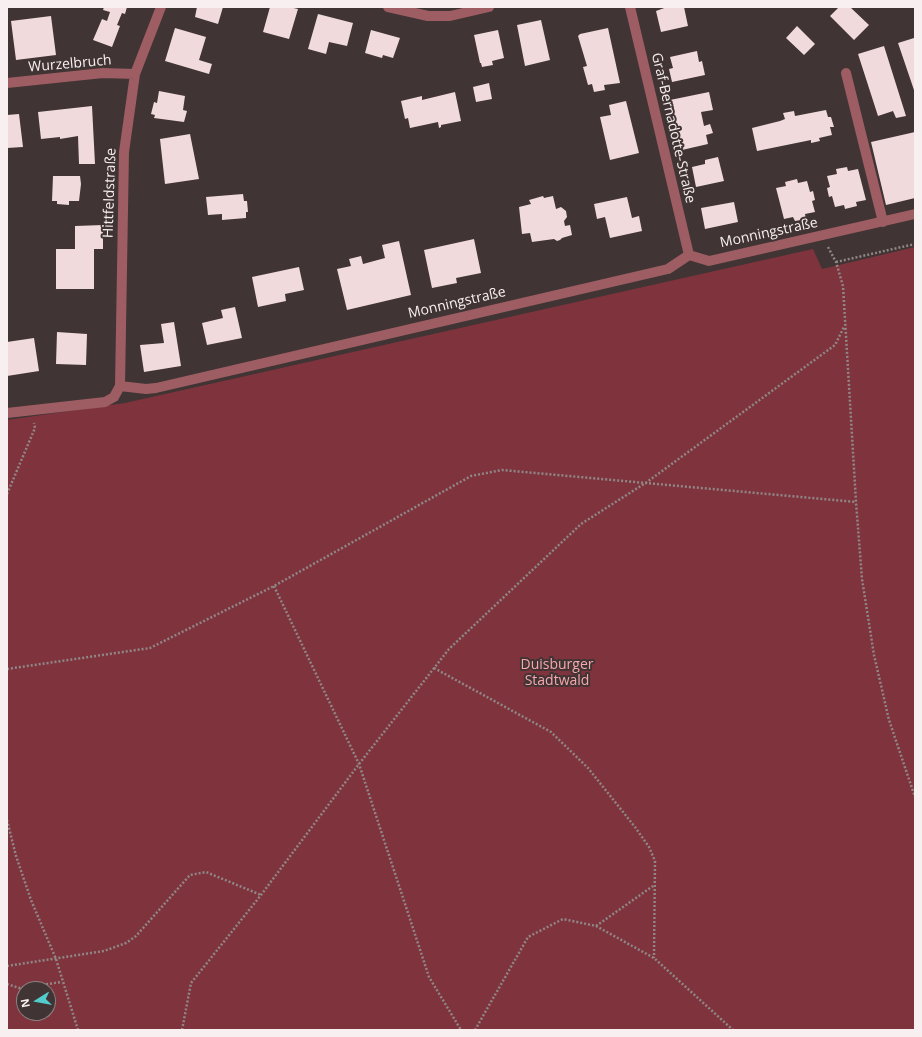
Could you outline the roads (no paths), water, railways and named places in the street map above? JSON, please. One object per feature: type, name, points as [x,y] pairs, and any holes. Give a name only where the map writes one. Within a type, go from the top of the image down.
[{"type":"street","name":"Hittfeldstraße","points":[[120,386],[124,152],[136,74],[161,7]]},
{"type":"street","points":[[388,7],[428,16],[450,16],[489,7]]},
{"type":"street","name":"Graf-Bernadotte-Straße","points":[[630,7],[689,255]]},
{"type":"street","name":"Wurzelbruch","points":[[7,83],[103,73],[136,74]]},
{"type":"street","points":[[846,73],[883,222]]},
{"type":"street","name":"Monningstraße","points":[[120,386],[146,389],[156,388],[668,269],[689,255],[709,261],[915,214]]},
{"type":"street","points":[[7,413],[105,402],[114,397],[120,386]]},
{"type":"park label","name":"Duisburger Stadtwald","points":[[557,674]]}]
